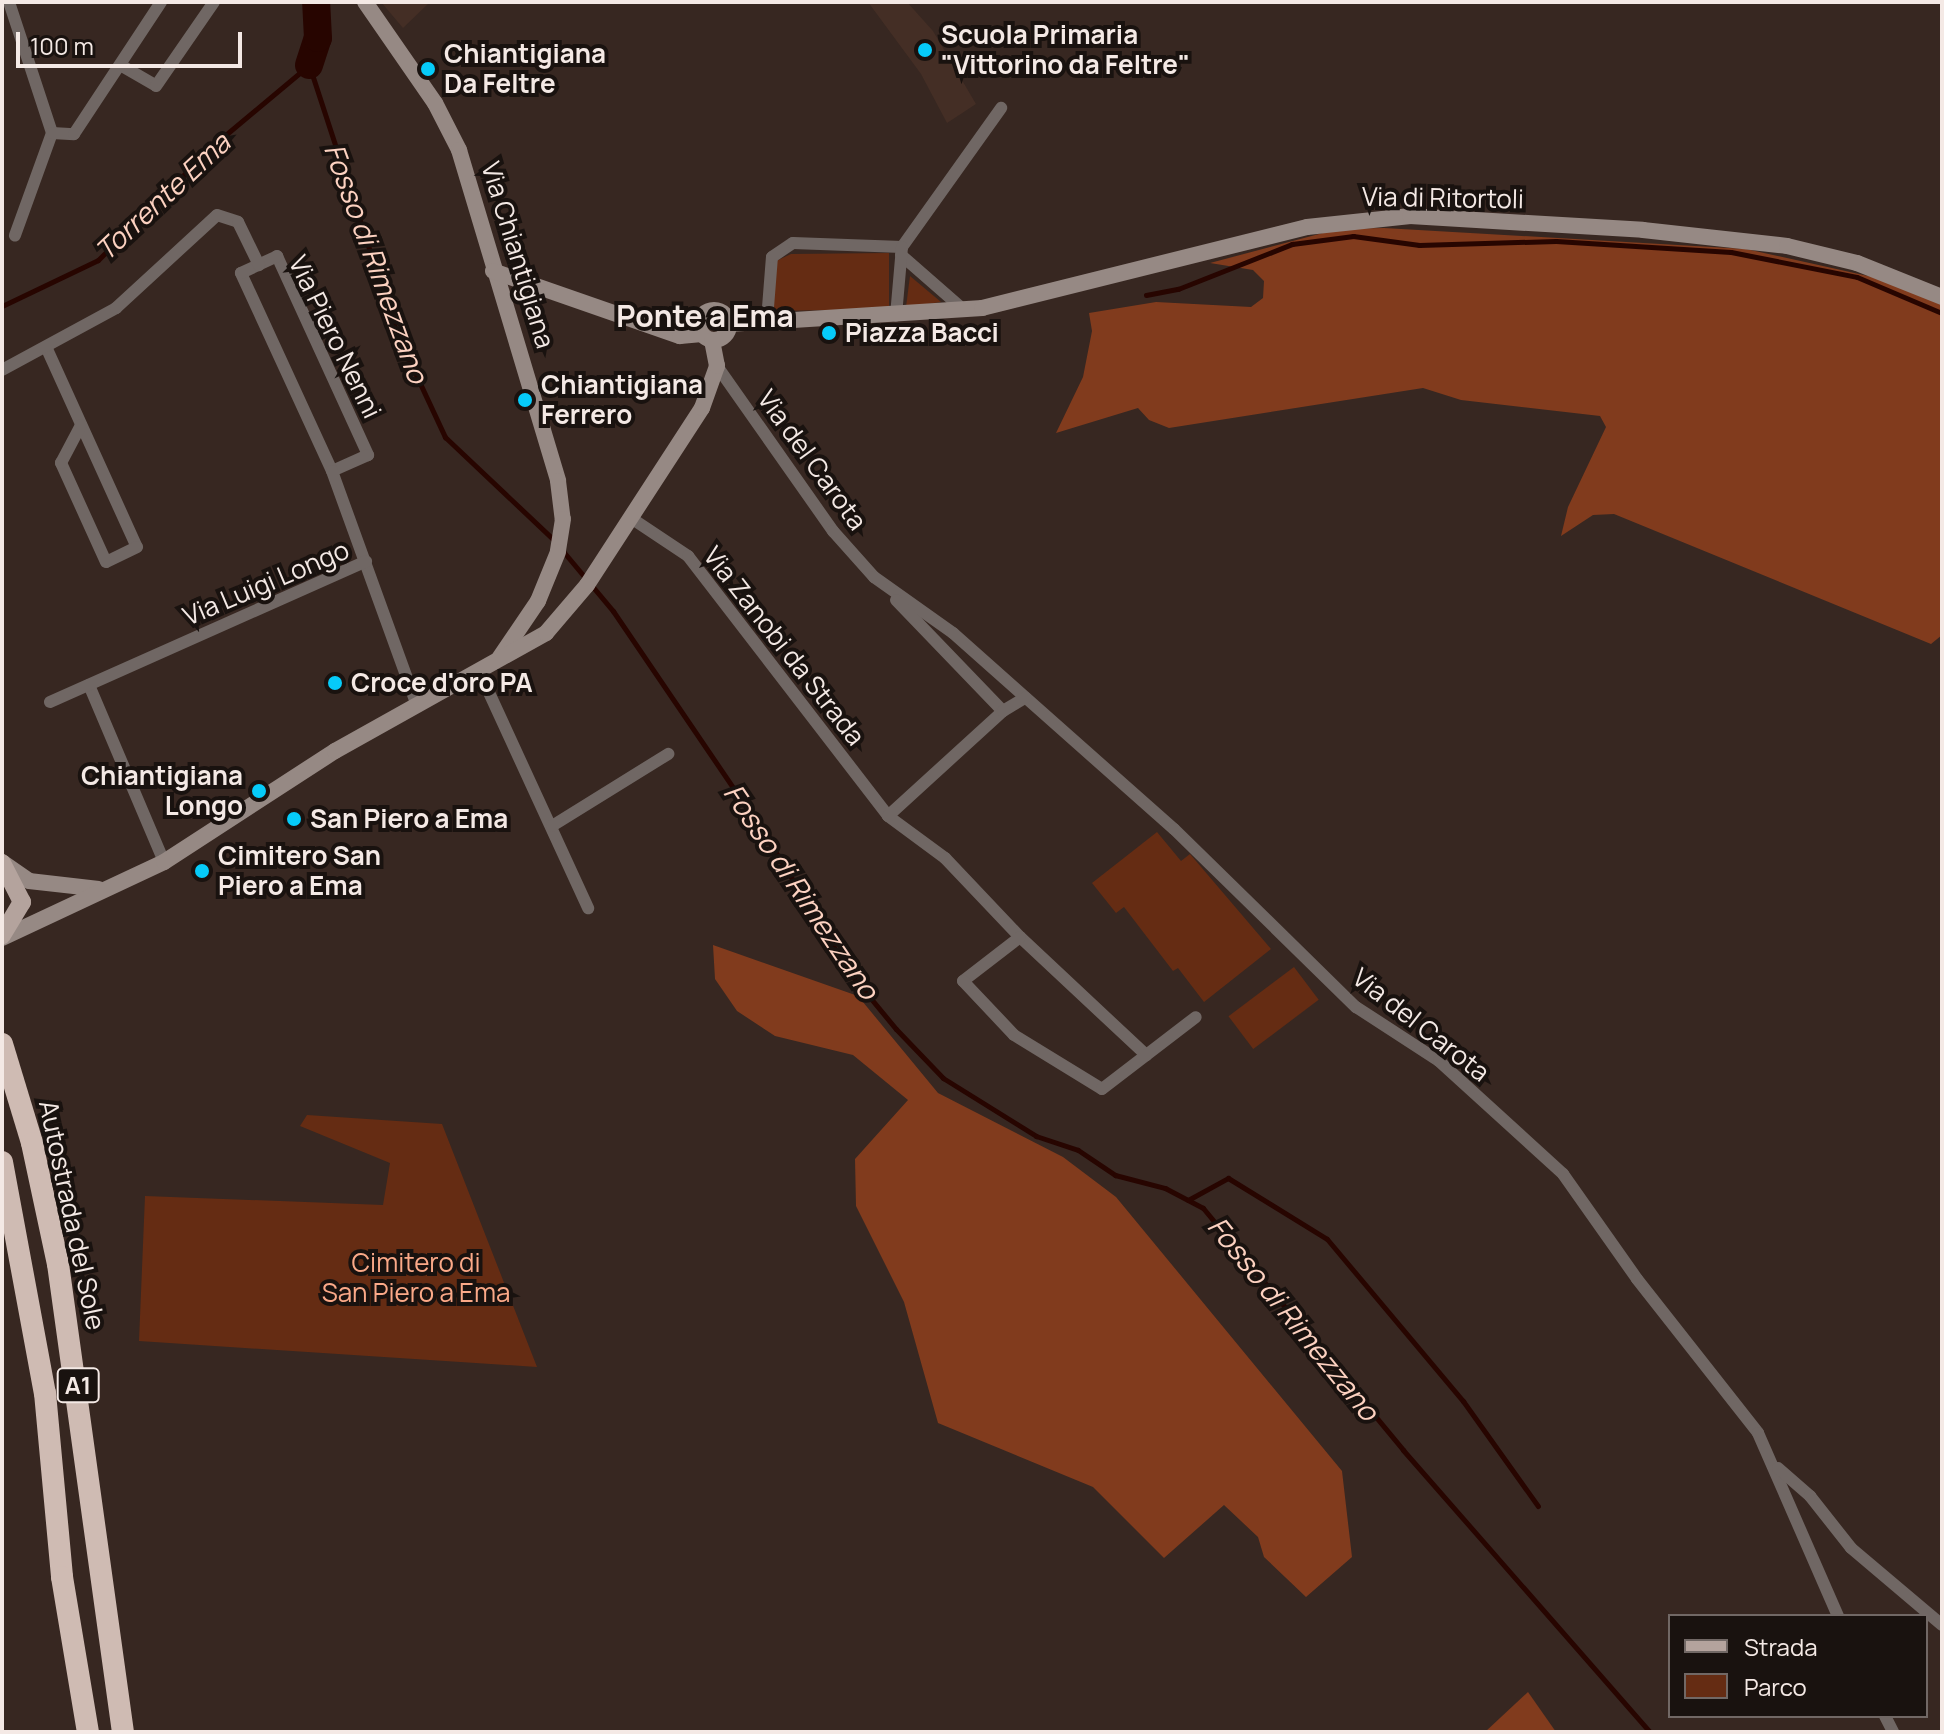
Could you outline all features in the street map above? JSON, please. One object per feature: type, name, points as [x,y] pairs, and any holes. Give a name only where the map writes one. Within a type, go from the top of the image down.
[{"type":"highway","name":"Autostrada del Sole","points":[[2,1044],[32,1143],[58,1264],[123,1732]]},
{"type":"highway","name":"A1","points":[[2,1162],[45,1393],[62,1577],[88,1732]]},
{"type":"main road","name":"Via Chiantigiana","points":[[2,862],[22,902],[2,937]]},
{"type":"street","points":[[2,10],[7,2]]},
{"type":"street","points":[[7,2],[52,133],[15,235]]},
{"type":"street","points":[[52,133],[74,134],[122,66],[161,2]]},
{"type":"street","points":[[122,66],[156,86],[214,2]]},
{"type":"street","name":"Via Chiantigiana","points":[[365,2],[449,125],[558,481],[559,546],[522,628],[483,671]]},
{"type":"street","points":[[896,316],[901,251],[1001,108]]},
{"type":"street","points":[[2,370],[47,349],[136,293],[217,215],[238,222],[259,265]]},
{"type":"street","name":"Via di Ritortoli","points":[[729,324],[896,316],[963,309],[1307,227],[1410,216],[1643,230],[1787,246],[1857,263],[1942,297]]},
{"type":"street","points":[[767,320],[772,257],[779,248],[793,243],[901,251],[963,309]]},
{"type":"street","name":"Via Piero Nenni","points":[[332,471],[368,455],[277,256],[241,273],[332,471],[366,561]]},
{"type":"street","points":[[493,271],[680,336],[707,337],[724,337],[729,324],[723,313],[711,311],[701,320],[707,337],[717,366]]},
{"type":"street","points":[[47,349],[137,547],[106,562],[61,463],[81,425]]},
{"type":"street","name":"Via Chiantigiana","points":[[2,937],[164,862],[335,751],[483,671],[546,633],[590,581],[702,408],[717,366]]},
{"type":"street","name":"Via del Carota","points":[[717,366],[833,531],[1003,711]]},
{"type":"street","name":"Via Zanobi da Strada","points":[[631,518],[688,556],[888,816],[945,858],[1020,937],[1146,1055]]},
{"type":"street","name":"Via Luigi Longo","points":[[50,702],[366,561],[417,706]]},
{"type":"street","name":"Via del Carota","points":[[874,577],[953,633],[1174,829],[1356,1007],[1439,1061],[1563,1174],[1637,1279],[1758,1433],[1775,1466],[1791,1516],[1837,1614]]},
{"type":"street","points":[[483,671],[588,908]]},
{"type":"street","points":[[89,685],[164,862]]},
{"type":"street","points":[[888,816],[1003,711],[1025,698]]},
{"type":"street","points":[[552,826],[668,754]]},
{"type":"street","name":"Via Chiantigiana","points":[[2,862],[29,881],[109,887]]},
{"type":"street","points":[[1020,937],[963,981],[1014,1035],[1102,1089],[1196,1017]]},
{"type":"street","name":"Via del Carota","points":[[1775,1466],[1810,1496],[1851,1548],[1942,1625]]},
{"type":"shaded area","points":[[381,2],[430,2],[403,28]]},
{"type":"shaded area","name":"Scuola Primaria \"Vittorino da Feltre\"","points":[[868,2],[907,2],[933,31],[976,104],[947,123],[921,74]]},
{"type":"shaded area","points":[[1384,228],[1746,249],[1877,278],[1942,304],[1942,635],[1931,644],[1614,514],[1593,515],[1561,536],[1568,507],[1606,427],[1600,416],[1461,400],[1423,388],[1169,428],[1149,420],[1138,408],[1056,433],[1083,377],[1092,331],[1089,313],[1156,302],[1251,307],[1263,298],[1264,281],[1253,270],[1210,263],[1338,229]]},
{"type":"shaded area","points":[[713,945],[858,996],[938,1093],[1063,1157],[1116,1197],[1342,1471],[1352,1557],[1306,1597],[1264,1557],[1258,1537],[1224,1505],[1164,1558],[1093,1487],[938,1423],[904,1302],[856,1206],[855,1159],[908,1100],[853,1055],[775,1036],[737,1011],[715,979]]},
{"type":"shaded area","points":[[1528,1692],[1556,1732],[1485,1732]]},
{"type":"green space","points":[[889,253],[889,309],[773,311],[776,261],[791,254]]},
{"type":"green space","points":[[910,276],[941,302],[906,307]]},
{"type":"green space","points":[[1157,832],[1181,861],[1190,854],[1271,949],[1204,1002],[1178,968],[1173,971],[1124,907],[1116,913],[1092,883]]},
{"type":"green space","points":[[1294,967],[1319,1000],[1253,1049],[1229,1016]]},
{"type":"green space","name":"Cimitero di San Piero a Ema","points":[[307,1115],[442,1124],[537,1367],[139,1341],[145,1196],[383,1205],[390,1163],[300,1126]]},
{"type":"waterway","points":[[309,65],[318,38],[316,2]]},
{"type":"waterway","name":"Fosso di Rimezzano","points":[[2,306],[98,260],[217,142],[309,65],[397,334],[445,437],[556,542]]},
{"type":"waterway","points":[[1146,295],[1178,289],[1292,244],[1353,236],[1419,245],[1556,241],[1731,252],[1857,277],[1942,313]]},
{"type":"waterway","name":"Fosso di Rimezzano","points":[[562,550],[613,611],[767,838],[849,972],[896,1029],[943,1078],[1036,1136],[1078,1150],[1115,1175],[1165,1188],[1203,1208],[1403,1450],[1650,1732]]},
{"type":"waterway","points":[[1188,1200],[1228,1178],[1327,1239],[1463,1401],[1538,1506]]},
{"type":"place","name":"Scuola Primaria \"Vittorino da Feltre\"","points":[[925,50]]},
{"type":"place","name":"Chiantigiana Da Feltre","points":[[428,69]]},
{"type":"place","name":"Piazza Bacci","points":[[829,333]]},
{"type":"place","name":"Chiantigiana Ferrero","points":[[525,400]]},
{"type":"place","name":"Croce d'oro PA","points":[[335,683]]},
{"type":"place","name":"Chiantigiana Longo","points":[[259,791]]},
{"type":"place","name":"San Piero a Ema","points":[[294,819]]},
{"type":"place","name":"Cimitero San Piero a Ema","points":[[202,871]]},
{"type":"district","name":"Ponte a Ema","points":[[705,316]]},
{"type":"water label","name":"Torrente Ema","points":[[162,196]]}]
